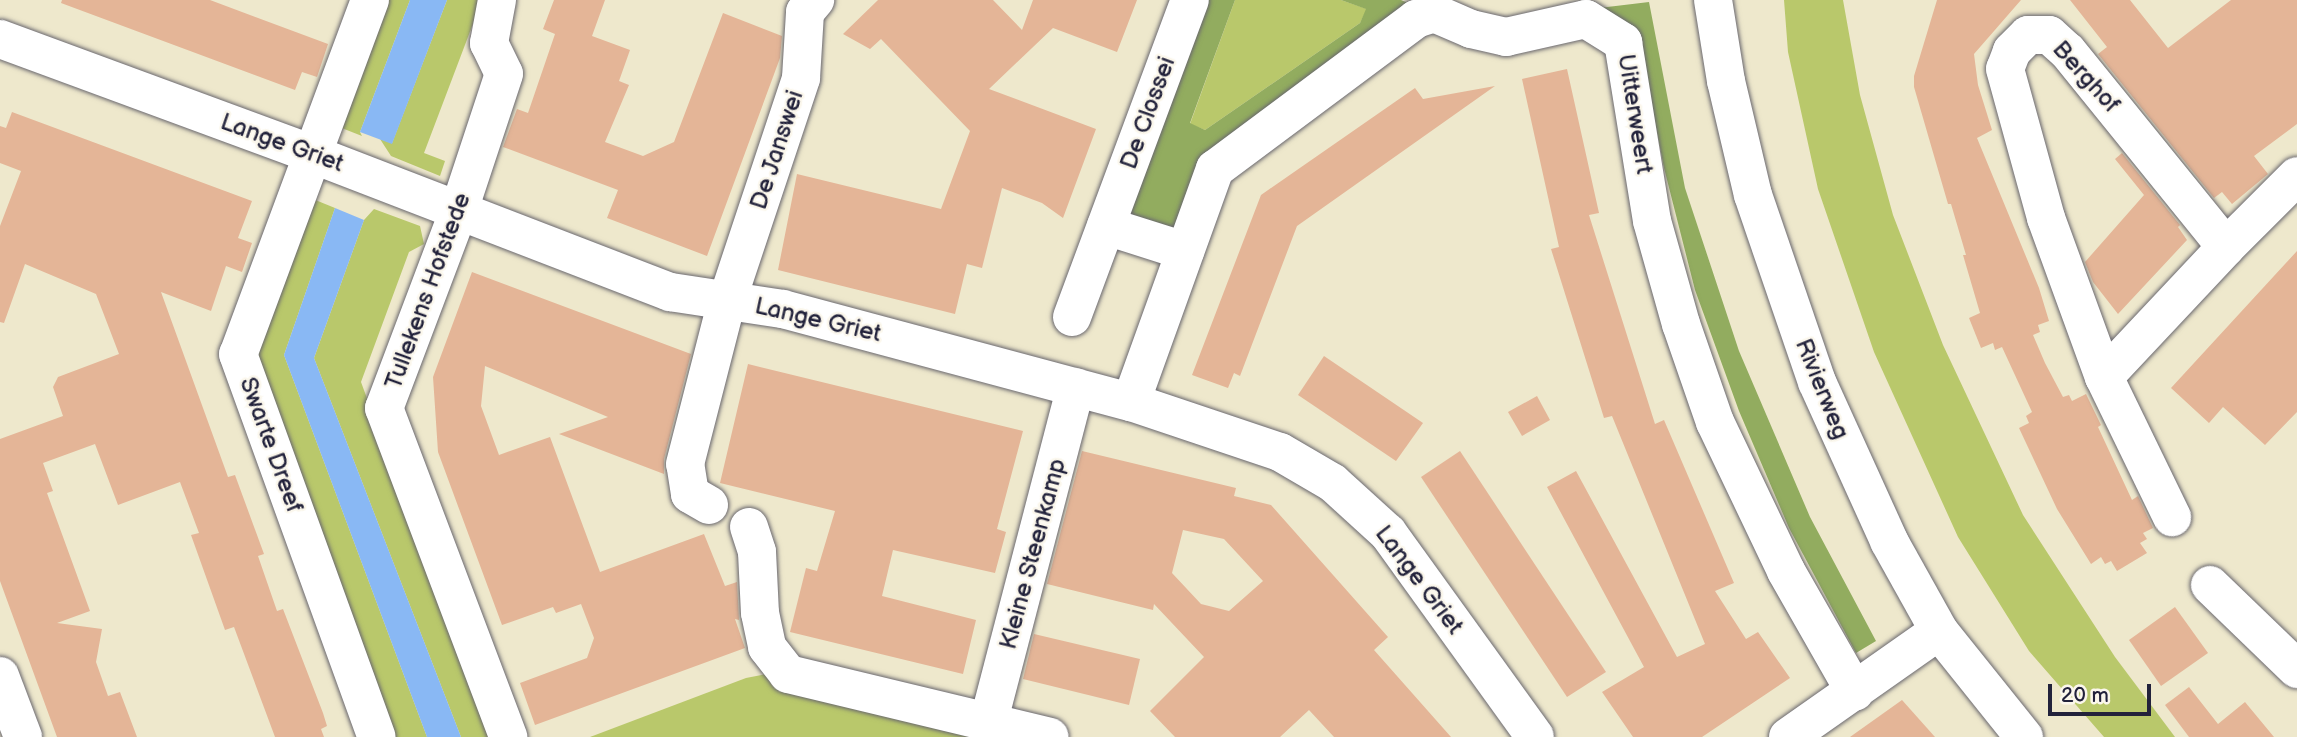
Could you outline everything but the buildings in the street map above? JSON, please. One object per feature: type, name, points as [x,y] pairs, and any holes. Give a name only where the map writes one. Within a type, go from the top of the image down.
[{"type":"street","name":"Swarte Dreef","points":[[369,0],[238,354],[377,737]]},
{"type":"street","name":"Tullekens Hofstede","points":[[497,0],[489,43],[504,74],[459,210],[384,408],[508,737]]},
{"type":"street","name":"De Janswei","points":[[727,300],[801,78],[804,12],[815,0]]},
{"type":"street","name":"De Clossei","points":[[1072,317],[1189,0]]},
{"type":"street","name":"Rivierweg","points":[[1713,0],[1726,81],[1753,195],[1817,382],[1889,541],[1939,631],[2024,737]]},
{"type":"street","name":"Uitterweert","points":[[1131,401],[1215,169],[1416,19],[1434,13],[1471,29],[1506,37],[1586,19],[1623,42],[1652,221],[1681,324],[1711,410],[1786,571],[1855,692]]},
{"type":"street","name":"Berghof","points":[[2172,517],[2104,377],[2046,218],[2005,69],[2012,51],[2028,35],[2049,35],[2067,51],[2226,247]]},
{"type":"street","name":"Lange Griet","points":[[0,39],[313,154],[670,292],[783,309],[1131,401],[1280,452],[1333,483],[1388,533],[1535,737]]},
{"type":"street","points":[[2104,377],[2297,176]]},
{"type":"street","points":[[1106,226],[1185,251]]},
{"type":"street","points":[[709,505],[690,494],[685,464],[727,300]]},
{"type":"street","name":"Kleine Steenkamp","points":[[989,720],[1076,387]]},
{"type":"street","points":[[749,527],[757,552],[760,613],[767,648],[788,674],[807,689],[989,720],[1050,737]]},
{"type":"street","points":[[2210,584],[2297,670]]},
{"type":"street","points":[[1788,737],[1939,631]]},
{"type":"street","points":[[0,676],[23,737]]},
{"type":"green space","points":[[381,0],[410,0],[360,132],[362,136],[334,125]]},
{"type":"green space","points":[[447,0],[482,0],[424,153],[445,161],[440,176],[391,156],[380,139],[392,143]]},
{"type":"green space","points":[[1204,0],[1235,0],[1190,123],[1205,130],[1360,23],[1366,9],[1341,0],[1401,0],[1408,3],[1176,229],[1124,215]]},
{"type":"green space","points":[[1235,0],[1341,0],[1367,9],[1360,23],[1205,130],[1190,124]]},
{"type":"green space","points":[[1784,0],[1843,0],[1860,95],[1893,215],[1943,345],[2023,515],[2115,657],[2175,737],[2104,737],[2029,651],[1958,537],[1874,352],[1818,189],[1788,52]]},
{"type":"green space","points":[[1649,2],[1685,188],[1739,351],[1810,517],[1876,641],[1856,653],[1789,528],[1739,411],[1695,290],[1664,168],[1638,35],[1599,8]]},
{"type":"green space","points":[[308,197],[335,208],[284,355],[427,737],[390,737],[251,362]]},
{"type":"green space","points":[[374,209],[420,226],[424,244],[409,252],[361,382],[491,737],[461,737],[314,358],[364,220]]},
{"type":"green space","points":[[766,674],[1010,737],[590,737],[746,678]]},
{"type":"water","points":[[410,0],[447,0],[392,144],[360,132]]},
{"type":"water","points":[[335,208],[364,220],[314,358],[461,737],[427,737],[284,355]]}]
